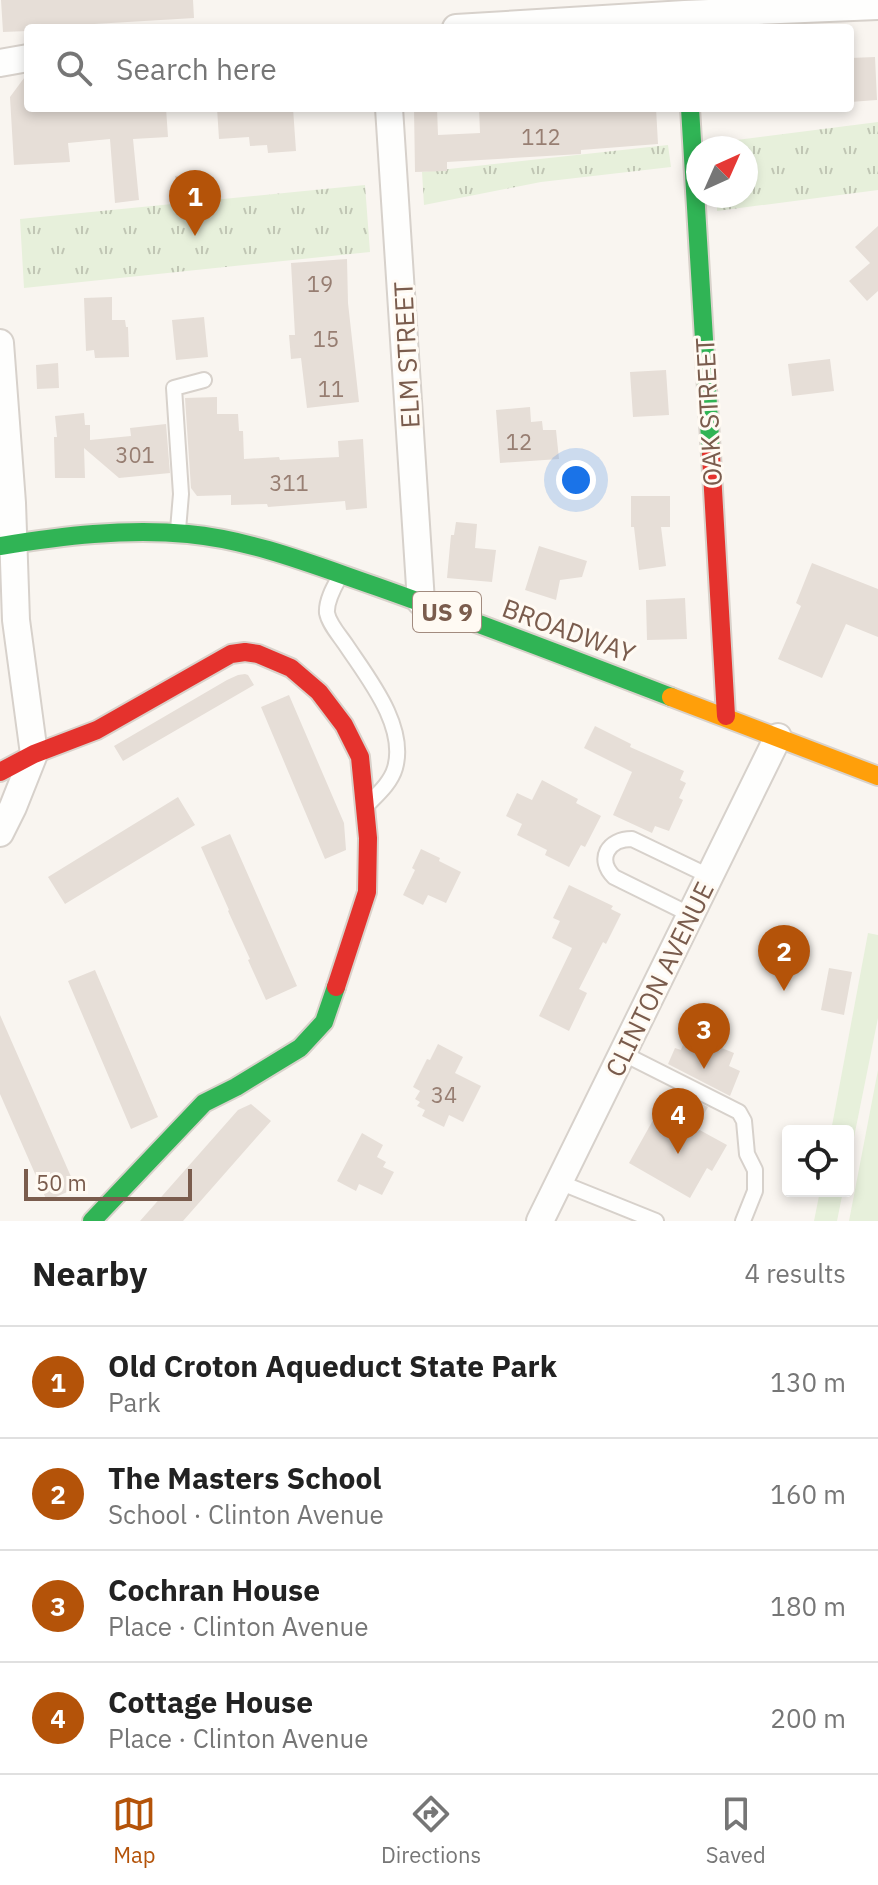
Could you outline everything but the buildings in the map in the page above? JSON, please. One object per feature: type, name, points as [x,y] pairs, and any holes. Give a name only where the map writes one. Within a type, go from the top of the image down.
[{"type":"street","points":[[587,24],[686,21],[878,6]]},
{"type":"street","points":[[0,63],[24,59]]},
{"type":"street","name":"ELM STREET","points":[[389,112],[421,602]]},
{"type":"street","name":"OAK STREET","points":[[690,112],[726,716]]},
{"type":"street","points":[[0,343],[7,545],[34,754],[0,833]]},
{"type":"street","name":"BROADWAY","points":[[7,545],[83,535],[178,534],[238,543],[421,602],[878,776]]},
{"type":"street","points":[[0,772],[34,754],[97,730],[231,654],[245,652],[291,668],[319,692],[344,725],[360,757],[368,838],[367,892],[324,1022],[300,1048],[204,1103],[92,1221]]},
{"type":"street","name":"CLINTON AVENUE","points":[[540,1221],[778,737]]},
{"type":"lane","points":[[178,534],[181,494],[174,388],[204,380]]},
{"type":"lane","points":[[341,574],[331,592],[327,612],[381,697],[395,733],[395,768],[387,784],[365,808]]},
{"type":"lane","points":[[691,915],[614,877],[605,863],[607,853],[612,844],[622,839],[632,839],[709,876]]},
{"type":"lane","points":[[622,1053],[739,1112],[744,1121],[747,1154],[755,1170],[755,1191],[743,1221]]},
{"type":"lane","points":[[559,1182],[656,1221]]},
{"type":"green space","points":[[878,122],[878,190],[758,206],[758,137]]},
{"type":"green space","points":[[668,145],[671,167],[541,182],[424,205],[422,172]]},
{"type":"green space","points":[[365,185],[370,252],[24,288],[20,219]]},
{"type":"green space","points":[[868,933],[878,935],[878,1018],[854,1137],[854,1125],[832,1125]]},
{"type":"green space","points":[[878,1070],[878,1221],[849,1221]]},
{"type":"green space","points":[[819,1197],[842,1197],[837,1221],[814,1221]]},
{"type":"traffic: fast","points":[[690,112],[711,455]]},
{"type":"traffic: fast","points":[[0,546],[70,536],[141,532],[188,534],[236,542],[283,554],[375,586],[671,697]]},
{"type":"traffic: fast","points":[[92,1221],[204,1103],[300,1048],[324,1022],[336,987]]},
{"type":"traffic: slow","points":[[671,697],[878,776]]},
{"type":"traffic: jam","points":[[711,455],[726,716]]},
{"type":"traffic: jam","points":[[0,772],[34,754],[97,730],[231,654],[258,654],[291,668],[319,692],[344,725],[360,757],[368,838],[367,892],[336,987]]},
{"type":"place","name":"Old Croton Aqueduct State Park","points":[[195,236]]},
{"type":"place","name":"The Masters School","points":[[784,991]]},
{"type":"place","name":"Cochran House","points":[[704,1069]]},
{"type":"place","name":"Cottage House","points":[[678,1154]]}]
